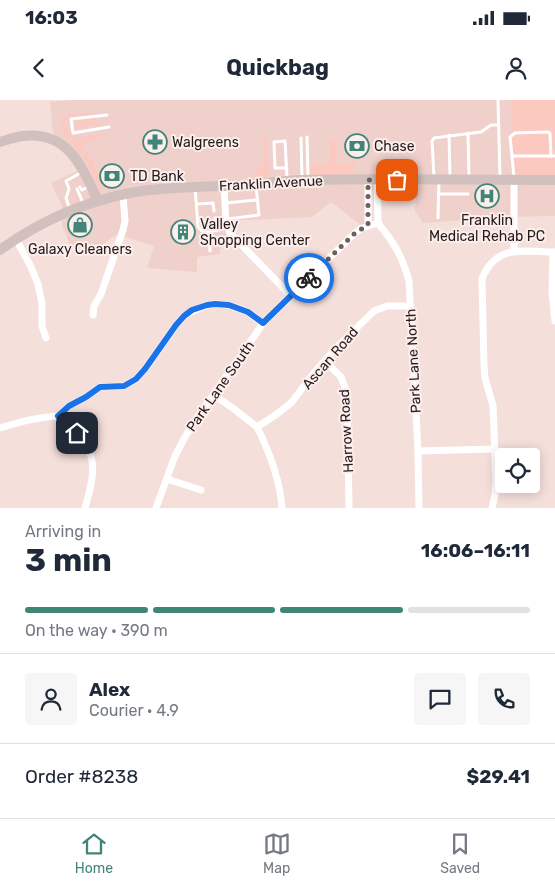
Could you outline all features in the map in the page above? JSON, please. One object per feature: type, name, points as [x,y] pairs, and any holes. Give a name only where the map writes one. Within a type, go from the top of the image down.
[{"type":"main road","points":[[0,142],[23,136],[39,136],[49,138],[65,146],[72,153],[78,173],[80,191],[98,201]]},
{"type":"main road","name":"Franklin Avenue","points":[[0,250],[16,238],[70,211],[98,201],[151,190],[305,180],[555,180]]},
{"type":"street","points":[[372,180],[378,224],[368,225],[372,180]]},
{"type":"street","points":[[514,180],[514,251]]},
{"type":"street","points":[[224,186],[226,219],[230,233],[291,296]]},
{"type":"street","points":[[93,315],[94,306],[101,294],[123,230],[125,221],[124,195]]},
{"type":"street","name":"Park Lane North","points":[[378,224],[394,244],[404,264],[409,281],[418,451],[418,508]]},
{"type":"street","name":"Park Lane South","points":[[156,508],[175,456],[185,437],[263,323],[355,233],[368,225]]},
{"type":"street","points":[[16,238],[38,284],[42,304],[42,326],[46,338]]},
{"type":"street","points":[[492,508],[496,481],[493,406],[484,365],[482,279],[494,259],[514,251],[554,252],[552,292],[555,321]]},
{"type":"street","points":[[0,428],[27,419],[58,416],[69,406],[100,387],[124,386],[136,379],[176,325],[192,310],[207,305],[229,305],[248,312],[263,323]]},
{"type":"street","name":"Ascan Road","points":[[257,427],[292,402],[336,348],[374,311],[387,306],[410,306]]},
{"type":"street","name":"Harrow Road","points":[[325,361],[341,377],[347,393],[349,508]]},
{"type":"street","points":[[214,395],[257,427],[273,462],[282,508]]},
{"type":"street","points":[[58,416],[77,433],[87,446],[91,457],[94,472],[85,508]]},
{"type":"street","points":[[418,451],[494,449]]},
{"type":"street","points":[[167,479],[200,490]]},
{"type":"lane","points":[[498,100],[500,180]]},
{"type":"lane","points":[[107,115],[71,119],[72,133],[110,127]]},
{"type":"lane","points":[[438,218],[439,194],[432,139],[481,132],[491,125],[499,124]]},
{"type":"lane","points":[[512,156],[553,156],[550,134],[548,132],[512,134],[510,137],[514,180]]},
{"type":"lane","points":[[468,133],[469,180]]},
{"type":"lane","points":[[450,135],[450,180]]},
{"type":"lane","points":[[305,180],[307,137]]},
{"type":"lane","points":[[301,138],[305,180]]},
{"type":"lane","points":[[287,168],[276,168],[274,142],[285,140],[288,181]]},
{"type":"lane","points":[[76,182],[78,173]]},
{"type":"lane","points":[[70,211],[69,189],[66,181],[78,173]]},
{"type":"lane","points":[[226,219],[259,215],[256,184]]},
{"type":"lane","points":[[195,187],[198,227],[204,233],[228,228]]},
{"type":"lane","points":[[80,191],[84,206]]},
{"type":"lane","points":[[439,194],[468,194]]},
{"type":"lane","points":[[225,203],[257,200]]},
{"type":"lane","points":[[197,204],[213,203],[214,211]]},
{"type":"lane","points":[[215,218],[216,231]]},
{"type":"lane","points":[[209,233],[210,251]]},
{"type":"shaded area","points":[[74,100],[555,100],[555,216],[506,217],[423,223],[415,211],[416,190],[365,191],[367,224],[362,226],[331,202],[312,217],[225,221],[229,234],[221,238],[220,254],[197,257],[197,272],[147,268],[154,246],[126,237],[115,235],[104,244],[87,245],[77,248],[70,245],[62,225],[62,206],[51,183],[77,171],[53,132],[50,102]]},
{"type":"shaded area","points":[[512,100],[555,100],[555,180],[512,180]]},
{"type":"shaded area","points":[[99,114],[67,118],[65,122],[67,130],[74,138],[84,138],[102,133],[105,141],[101,136],[84,145],[85,149],[73,155],[71,153],[75,144],[63,134],[61,123],[63,117],[65,115]]},
{"type":"shaded area","points":[[99,118],[95,119],[96,124],[101,123],[101,126],[76,126],[78,120]]},
{"type":"shaded area","points":[[263,136],[267,136],[270,183],[258,184],[256,167],[264,166]]},
{"type":"shaded area","points":[[352,136],[354,180],[308,180],[307,164],[330,164],[330,140],[337,140],[337,164],[351,164]]},
{"type":"shaded area","points":[[108,148],[111,157],[108,153],[93,159],[97,172],[103,172],[106,184],[108,184],[108,188],[100,190],[82,154],[88,151],[90,160],[108,152]]},
{"type":"way so far","points":[[309,278],[355,233],[368,225],[368,180],[397,180]]},
{"type":"place","name":"Walgreens","points":[[155,142]]},
{"type":"place","name":"Chase","points":[[357,146]]},
{"type":"place","name":"TD Bank","points":[[112,176]]},
{"type":"place","name":"Franklin Medical Rehab PC","points":[[487,196]]},
{"type":"place","name":"Galaxy Cleaners","points":[[80,225]]},
{"type":"place","name":"Valley Shopping Center","points":[[183,232]]},
{"type":"route","points":[[77,433],[58,416],[69,406],[100,387],[124,386],[131,383],[145,369],[176,325],[192,310],[207,305],[229,305],[248,312],[263,323],[309,278]]}]
